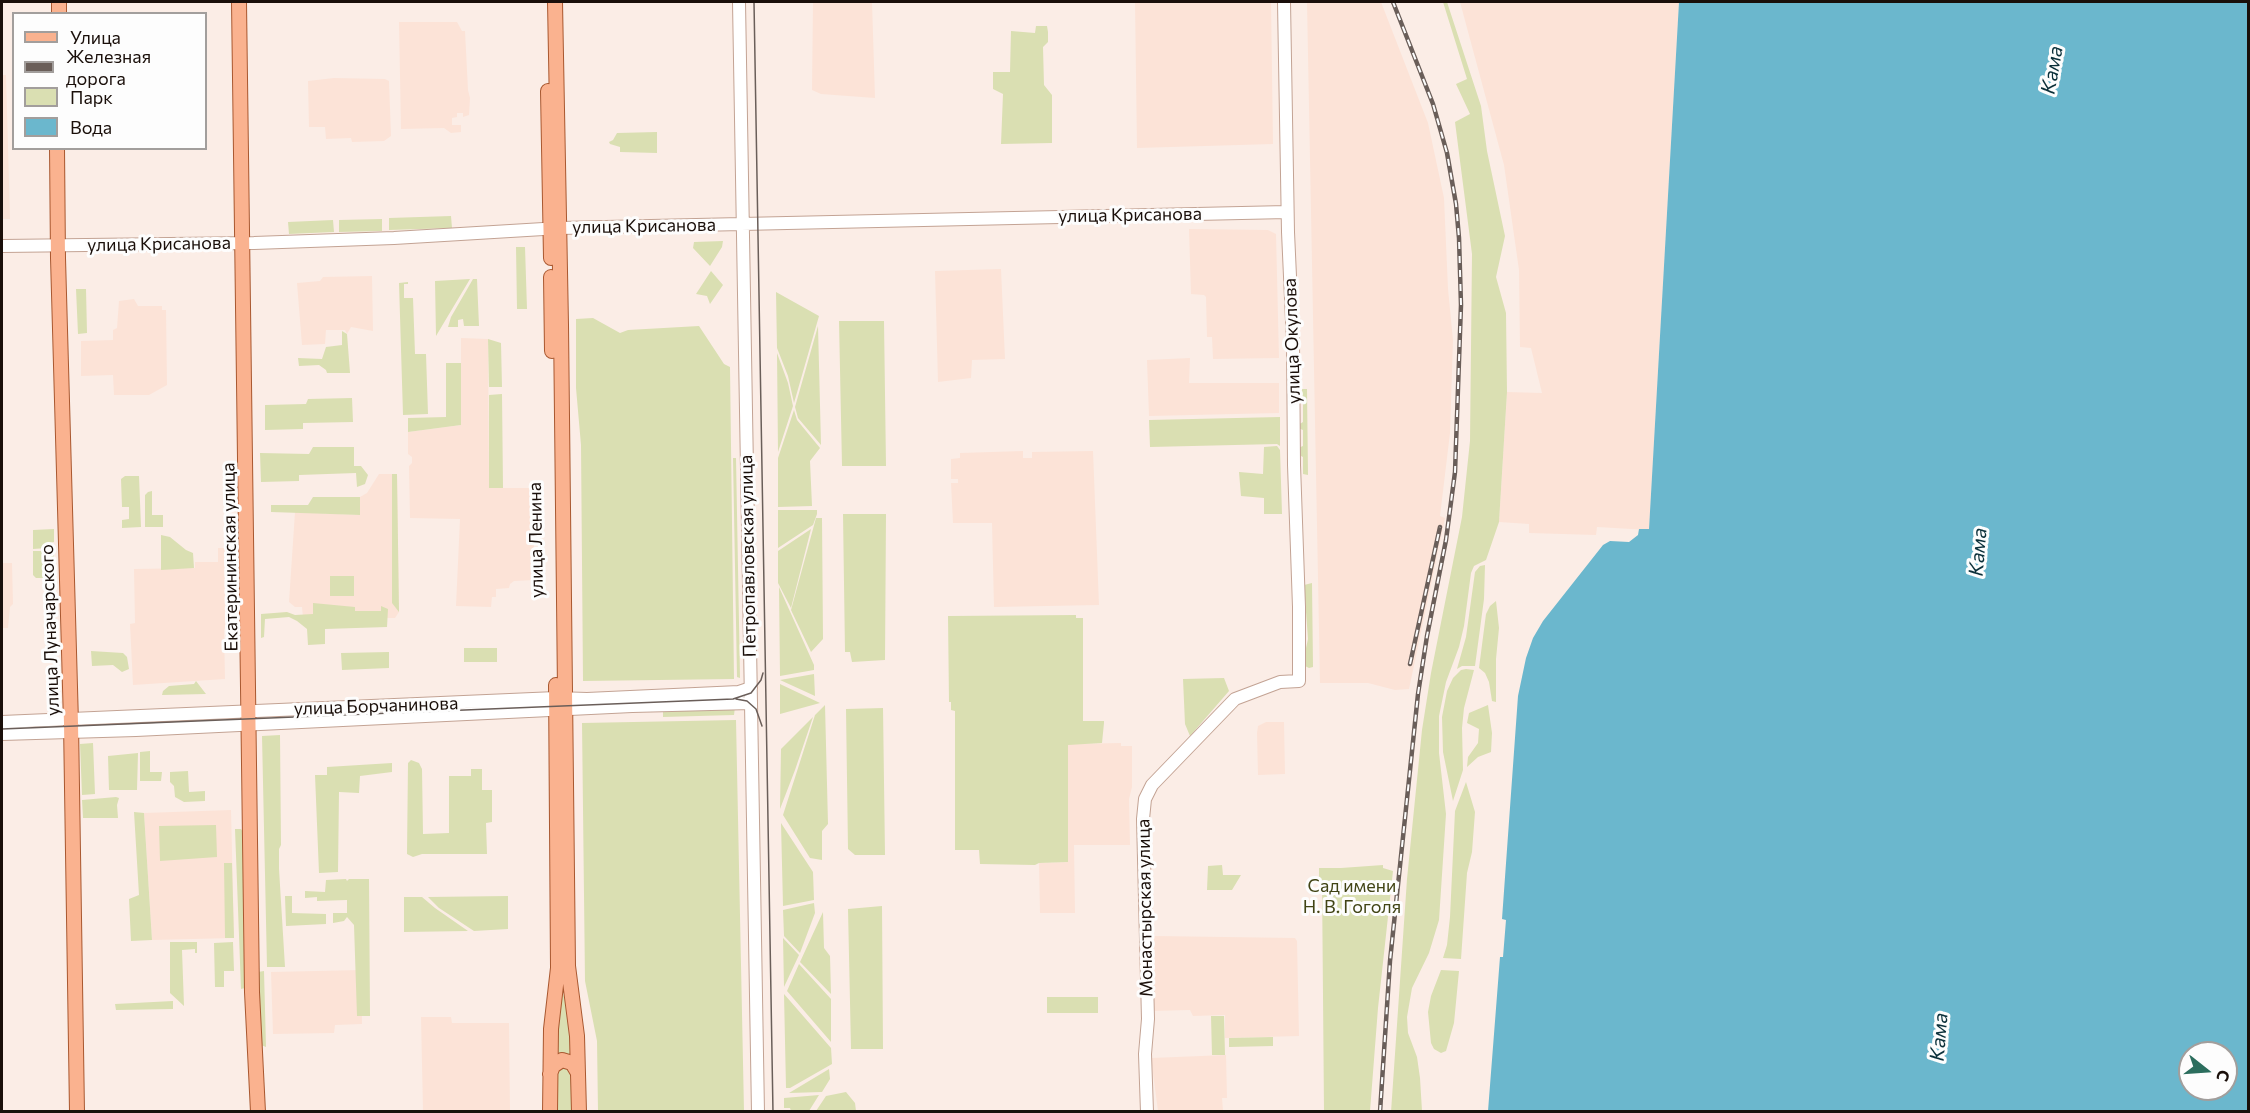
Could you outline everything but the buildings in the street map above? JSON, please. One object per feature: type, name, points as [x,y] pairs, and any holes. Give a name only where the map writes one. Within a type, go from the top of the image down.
[{"type":"main road","name":"Екатерининская улица","points":[[239,2],[252,992],[258,1112]]},
{"type":"main road","name":"улица Ленина","points":[[548,2],[555,229]]},
{"type":"main road","name":"улица Ленина","points":[[555,2],[555,229],[561,704],[568,966],[577,1036],[579,1112]]},
{"type":"main road","name":"Петропавловская улица","points":[[739,2],[758,1112]]},
{"type":"main road","name":"улица Окулова","points":[[1284,2],[1299,681]]},
{"type":"main road","name":"улица Луначарского","points":[[57,150],[71,725],[77,1112]]},
{"type":"main road","name":"улица Крисанова","points":[[2,246],[243,243],[555,229],[1287,212]]},
{"type":"main road","name":"Монастырская улица","points":[[1147,1112],[1145,1054],[1148,1019],[1143,819],[1145,799],[1152,785],[1235,699],[1280,682],[1299,681]]},
{"type":"main road","name":"улица Борчанинова","points":[[2,722],[71,725],[561,704],[739,692],[751,688]]},
{"type":"main road","name":"улица Ленина","points":[[550,1112],[550,1029],[558,968],[561,704]]},
{"type":"main road","name":"улица Борчанинова","points":[[561,704],[751,704]]},
{"type":"main road","name":"улица Борчанинова","points":[[2,734],[71,725]]},
{"type":"main road","points":[[549,1077],[553,1066],[562,1060],[572,1063],[578,1076]]},
{"type":"shaded area","points":[[813,2],[872,2],[875,98],[821,94],[812,90]]},
{"type":"shaded area","points":[[1135,2],[1271,2],[1273,144],[1137,148]]},
{"type":"shaded area","points":[[1307,2],[1381,2],[1428,123],[1444,198],[1453,340],[1450,433],[1440,516],[1445,518],[1409,689],[1395,690],[1368,683],[1320,683]]},
{"type":"shaded area","points":[[1460,2],[1679,2],[1649,530],[1597,527],[1596,535],[1529,533],[1529,524],[1499,522],[1507,392],[1542,393],[1531,348],[1520,347],[1519,270],[1504,165]]},
{"type":"shaded area","points":[[399,22],[457,22],[462,31],[465,31],[470,98],[469,115],[463,117],[463,113],[457,113],[457,117],[452,118],[452,125],[461,125],[461,132],[451,133],[444,128],[401,129]]},
{"type":"shaded area","points":[[2,75],[6,75],[10,219],[2,219]]},
{"type":"shaded area","points":[[334,78],[389,81],[391,136],[384,141],[352,142],[351,138],[326,139],[325,127],[309,127],[308,81]]},
{"type":"shaded area","points":[[1189,229],[1268,230],[1276,234],[1279,358],[1213,359],[1212,337],[1207,337],[1206,297],[1191,294]]},
{"type":"shaded area","points":[[1001,269],[1005,359],[972,360],[971,378],[938,382],[935,271]]},
{"type":"shaded area","points":[[372,276],[373,331],[351,327],[347,334],[345,330],[326,330],[325,344],[302,345],[297,283],[320,281],[323,277]]},
{"type":"shaded area","points":[[134,299],[138,306],[162,306],[162,310],[166,310],[167,385],[149,395],[114,395],[113,375],[81,376],[81,341],[113,340],[113,330],[117,328],[119,301]]},
{"type":"shaded area","points":[[461,338],[488,339],[489,488],[534,488],[534,580],[514,581],[509,588],[496,589],[496,597],[492,597],[491,607],[456,606],[460,519],[410,518],[409,466],[412,463],[412,457],[408,454],[408,432],[461,425]]},
{"type":"shaded area","points":[[1190,358],[1189,383],[1279,383],[1279,413],[1149,416],[1147,360]]},
{"type":"shaded area","points":[[1023,451],[1023,458],[1032,458],[1032,452],[1093,451],[1099,605],[994,607],[992,523],[953,523],[951,483],[958,483],[958,479],[951,479],[951,459],[960,458],[960,453]]},
{"type":"shaded area","points":[[379,474],[397,474],[399,612],[395,618],[303,618],[302,607],[295,607],[289,602],[295,512],[359,515],[360,497],[367,493]]},
{"type":"shaded area","points":[[2,548],[3,563],[12,563],[13,604],[10,607],[8,628],[2,628]]},
{"type":"shaded area","points":[[218,548],[226,548],[225,679],[133,685],[130,624],[135,623],[134,569],[195,568],[195,562],[218,562]]},
{"type":"shaded area","points":[[1266,722],[1284,722],[1285,774],[1258,775],[1258,726]]},
{"type":"shaded area","points":[[1121,743],[1121,746],[1132,746],[1132,787],[1129,799],[1130,845],[1074,845],[1075,913],[1040,913],[1039,863],[1068,862],[1068,744]]},
{"type":"shaded area","points":[[231,810],[234,938],[152,940],[144,813]]},
{"type":"shaded area","points":[[1155,936],[1295,938],[1297,941],[1299,1036],[1225,1038],[1225,1015],[1193,1016],[1190,1010],[1150,1011],[1150,939]]},
{"type":"shaded area","points":[[361,970],[362,1024],[335,1025],[334,1033],[273,1034],[271,972]]},
{"type":"shaded area","points":[[421,1017],[451,1017],[452,1023],[509,1023],[510,1111],[423,1111]]},
{"type":"shaded area","points":[[1226,1055],[1227,1098],[1222,1098],[1223,1111],[1158,1111],[1151,1058]]},
{"type":"green space","points":[[1443,2],[1447,2],[1481,106],[1487,151],[1505,236],[1496,277],[1506,313],[1507,392],[1499,522],[1486,560],[1474,566],[1471,573],[1464,626],[1446,682],[1439,716],[1439,753],[1446,814],[1439,920],[1429,953],[1412,988],[1407,1017],[1408,1033],[1417,1057],[1422,1111],[1391,1112],[1407,879],[1422,730],[1462,517],[1470,441],[1472,254],[1455,122],[1470,114],[1456,84],[1467,79]]},
{"type":"green space","points":[[1036,26],[1047,26],[1048,32],[1048,42],[1043,47],[1044,85],[1052,95],[1052,143],[1001,144],[1003,94],[993,89],[993,72],[1010,72],[1011,31],[1035,33]]},
{"type":"green space","points":[[657,132],[657,153],[620,152],[620,147],[609,142],[617,133]]},
{"type":"green space","points":[[451,216],[452,228],[389,230],[389,218]]},
{"type":"green space","points":[[382,219],[382,231],[339,232],[339,220]]},
{"type":"green space","points":[[333,220],[334,232],[289,234],[288,222]]},
{"type":"green space","points":[[723,241],[722,247],[710,266],[693,248],[694,242]]},
{"type":"green space","points":[[516,247],[525,247],[527,309],[517,309]]},
{"type":"green space","points":[[711,271],[723,285],[710,304],[707,296],[696,294]]},
{"type":"green space","points":[[470,279],[436,336],[435,281]]},
{"type":"green space","points":[[473,279],[477,279],[479,326],[464,326],[463,319],[458,320],[458,327],[448,327],[451,317]]},
{"type":"green space","points":[[408,282],[404,284],[404,298],[413,298],[415,354],[426,354],[428,414],[403,415],[399,283]]},
{"type":"green space","points":[[76,289],[86,289],[87,333],[78,334]]},
{"type":"green space","points":[[776,292],[819,316],[794,403],[788,376],[777,348]]},
{"type":"green space","points":[[593,318],[620,333],[628,330],[699,326],[724,364],[730,367],[734,679],[583,681],[581,445],[576,388],[576,319]]},
{"type":"green space","points":[[839,321],[884,321],[886,466],[842,466]]},
{"type":"green space","points":[[818,326],[821,445],[798,418],[795,407]]},
{"type":"green space","points":[[342,331],[347,334],[350,373],[327,373],[319,365],[299,366],[298,358],[322,359],[326,347],[342,345]]},
{"type":"green space","points":[[488,339],[501,343],[502,387],[489,387]]},
{"type":"green space","points":[[777,353],[788,383],[793,406],[778,452]]},
{"type":"green space","points":[[446,363],[461,363],[461,425],[408,432],[408,418],[446,417]]},
{"type":"green space","points":[[1302,389],[1307,389],[1308,475],[1303,474],[1303,457],[1297,454],[1298,448],[1303,446],[1303,430],[1298,428],[1298,425],[1303,422],[1303,399],[1299,399]]},
{"type":"green space","points":[[502,394],[503,488],[489,488],[489,395]]},
{"type":"green space","points":[[352,398],[353,422],[303,423],[303,429],[265,430],[265,405],[306,404],[308,399]]},
{"type":"green space","points":[[794,410],[797,420],[820,448],[810,461],[812,506],[778,507],[778,458]]},
{"type":"green space","points":[[1280,417],[1280,446],[1277,444],[1150,447],[1149,420]]},
{"type":"green space","points":[[1277,446],[1280,450],[1282,514],[1264,514],[1264,498],[1241,496],[1239,472],[1263,474],[1264,447]]},
{"type":"green space","points":[[313,447],[354,447],[354,466],[361,466],[368,475],[365,484],[357,487],[356,473],[299,475],[299,481],[261,482],[260,453],[309,454]]},
{"type":"green space","points":[[733,458],[736,458],[740,678],[737,677]]},
{"type":"green space","points":[[392,474],[397,474],[399,612],[392,603]]},
{"type":"green space","points":[[125,476],[139,476],[141,527],[122,528],[122,520],[129,519],[129,507],[122,507],[121,479]]},
{"type":"green space","points":[[152,491],[152,515],[163,515],[163,527],[145,527],[145,495]]},
{"type":"green space","points":[[313,497],[360,497],[360,515],[271,512],[271,505],[308,505]]},
{"type":"green space","points":[[778,510],[817,510],[817,514],[813,525],[778,548]]},
{"type":"green space","points":[[843,514],[886,514],[885,660],[852,662],[850,652],[845,652]]},
{"type":"green space","points":[[816,518],[822,518],[823,639],[811,652],[791,610]]},
{"type":"green space","points":[[54,529],[54,542],[48,543],[47,548],[33,549],[33,530]]},
{"type":"green space","points":[[811,529],[791,608],[778,583],[778,551]]},
{"type":"green space","points":[[161,535],[170,537],[193,553],[194,568],[161,570]]},
{"type":"green space","points":[[33,551],[54,551],[54,578],[36,578],[33,575]]},
{"type":"green space","points":[[1485,565],[1484,599],[1475,666],[1462,666],[1457,669],[1466,637],[1475,572],[1480,566]]},
{"type":"green space","points":[[330,576],[354,576],[354,596],[330,596]]},
{"type":"green space","points":[[1312,583],[1313,667],[1309,668],[1305,666],[1304,657],[1308,639],[1304,585]]},
{"type":"green space","points":[[779,587],[814,665],[814,670],[780,676]]},
{"type":"green space","points":[[1496,601],[1499,628],[1496,702],[1492,701],[1485,673],[1479,668],[1486,614]]},
{"type":"green space","points":[[313,603],[355,607],[355,611],[381,611],[381,606],[388,609],[387,627],[325,629],[325,644],[308,645],[307,629],[297,621],[289,617],[265,619],[264,637],[261,638],[261,614],[287,612],[295,615],[313,614]]},
{"type":"green space","points":[[1076,615],[1076,618],[1083,618],[1083,721],[1104,721],[1104,723],[1102,743],[1068,745],[1068,862],[1035,865],[980,864],[979,850],[955,850],[955,711],[951,710],[951,702],[949,702],[948,616]]},
{"type":"green space","points":[[464,648],[497,648],[497,662],[464,662]]},
{"type":"green space","points":[[91,651],[123,653],[127,657],[129,669],[122,672],[113,665],[92,666]]},
{"type":"green space","points":[[389,652],[389,668],[342,670],[341,653]]},
{"type":"green space","points":[[1461,670],[1474,670],[1464,708],[1463,770],[1453,801],[1443,752],[1442,717],[1447,691],[1453,678]]},
{"type":"green space","points":[[814,674],[815,696],[780,680]]},
{"type":"green space","points":[[1224,678],[1229,691],[1190,736],[1185,724],[1183,679]]},
{"type":"green space","points":[[196,681],[206,694],[162,695],[169,686],[194,684]]},
{"type":"green space","points":[[780,684],[820,703],[780,714]]},
{"type":"green space","points":[[825,705],[828,824],[822,831],[822,860],[810,858],[783,815],[815,715]]},
{"type":"green space","points":[[1488,705],[1492,733],[1491,752],[1478,757],[1467,767],[1468,757],[1478,743],[1479,729],[1467,723],[1469,713]]},
{"type":"green space","points":[[663,707],[735,707],[734,715],[663,717]]},
{"type":"green space","points":[[883,708],[885,855],[855,855],[848,849],[846,709]]},
{"type":"green space","points":[[813,717],[795,770],[780,809],[781,749]]},
{"type":"green space","points":[[736,720],[744,1111],[598,1111],[597,1041],[585,981],[582,723]]},
{"type":"green space","points":[[280,735],[281,845],[279,869],[285,967],[267,967],[262,736]]},
{"type":"green space","points":[[93,743],[95,794],[82,795],[80,744]]},
{"type":"green space","points":[[150,751],[150,772],[162,772],[161,781],[140,781],[140,752]]},
{"type":"green space","points":[[138,753],[137,790],[109,790],[108,756]]},
{"type":"green space","points":[[411,760],[419,763],[422,769],[423,834],[449,833],[449,776],[471,776],[471,769],[482,769],[482,790],[492,790],[492,822],[486,823],[487,854],[422,854],[413,857],[407,854],[408,763]]},
{"type":"green space","points":[[392,763],[392,772],[360,776],[359,793],[339,792],[338,872],[319,873],[315,775],[327,775],[327,767]]},
{"type":"green space","points":[[188,771],[189,792],[205,791],[205,801],[184,802],[175,797],[174,786],[170,782],[170,772]]},
{"type":"green space","points":[[1466,782],[1475,812],[1472,852],[1467,873],[1461,959],[1443,958],[1450,917],[1455,811]]},
{"type":"green space","points":[[119,798],[118,818],[83,818],[82,800]]},
{"type":"green space","points":[[134,812],[144,813],[152,940],[131,941],[129,899],[139,895]]},
{"type":"green space","points":[[781,823],[813,872],[814,900],[783,906]]},
{"type":"green space","points":[[216,825],[217,857],[160,861],[159,826]]},
{"type":"green space","points":[[235,829],[241,829],[243,832],[245,988],[241,989]]},
{"type":"green space","points":[[224,863],[232,863],[234,938],[225,938]]},
{"type":"green space","points":[[1222,865],[1223,875],[1241,875],[1232,890],[1207,890],[1208,866]]},
{"type":"green space","name":"Сад имени Н. В. Гоголя","points":[[1383,865],[1383,868],[1393,871],[1378,1008],[1370,1111],[1324,1111],[1322,881],[1319,881],[1319,868]]},
{"type":"green space","points":[[346,879],[347,881],[349,879],[369,879],[370,1016],[357,1016],[354,925],[347,917],[344,921],[333,923],[333,913],[347,913],[347,900],[317,901],[317,897],[305,898],[305,891],[325,892],[326,880]]},
{"type":"green space","points":[[285,896],[292,896],[292,913],[326,914],[326,924],[286,926]]},
{"type":"green space","points":[[508,896],[508,929],[474,931],[439,908],[428,897]]},
{"type":"green space","points":[[404,897],[422,897],[468,931],[404,932]]},
{"type":"green space","points":[[814,903],[815,913],[800,953],[784,936],[783,910]]},
{"type":"green space","points":[[882,906],[883,1049],[851,1049],[848,909]]},
{"type":"green space","points":[[823,912],[824,948],[830,956],[831,994],[800,962]]},
{"type":"green space","points":[[783,938],[799,955],[784,987]]},
{"type":"green space","points":[[170,942],[197,942],[197,953],[195,949],[182,950],[184,1006],[170,993]]},
{"type":"green space","points":[[233,942],[234,971],[224,971],[224,987],[215,987],[214,943]]},
{"type":"green space","points":[[799,964],[831,999],[831,1042],[787,991]]},
{"type":"green space","points":[[1441,970],[1459,971],[1454,1023],[1446,1051],[1441,1053],[1434,1049],[1431,1043],[1428,1012],[1431,996]]},
{"type":"green space","points":[[264,971],[266,1047],[261,1045],[258,972]]},
{"type":"green space","points":[[561,993],[563,993],[566,1004],[572,1054],[555,1054]]},
{"type":"green space","points":[[784,994],[831,1048],[832,1064],[790,1088],[786,1088]]},
{"type":"green space","points":[[1047,997],[1098,997],[1098,1013],[1047,1013]]},
{"type":"green space","points":[[173,1001],[173,1009],[116,1010],[115,1004]]},
{"type":"green space","points":[[1211,1016],[1224,1016],[1225,1055],[1212,1055]]},
{"type":"green space","points":[[1273,1037],[1273,1046],[1229,1047],[1229,1038]]},
{"type":"green space","points":[[568,1067],[572,1074],[573,1111],[556,1112],[555,1074],[559,1068]]},
{"type":"green space","points":[[829,1069],[830,1079],[822,1092],[789,1093]]},
{"type":"green space","points":[[846,1092],[855,1103],[856,1111],[816,1111],[826,1096]]},
{"type":"green space","points":[[819,1095],[809,1111],[791,1111],[790,1108],[784,1108],[784,1098]]},
{"type":"water","name":"Кама","points":[[1679,2],[2248,2],[2248,1111],[1488,1111],[1500,957],[1503,957],[1506,920],[1502,919],[1518,696],[1526,658],[1533,638],[1543,621],[1603,545],[1610,541],[1629,542],[1638,535],[1639,529],[1649,529]]},
{"type":"tram line","points":[[754,2],[773,1112]]},
{"type":"tram line","points":[[2,729],[733,699],[751,693],[761,680],[763,673]]},
{"type":"tram line","points":[[736,699],[747,701],[756,709],[762,726]]},
{"type":"railway","points":[[1380,1112],[1390,961],[1418,694],[1446,540],[1455,472],[1461,305],[1456,204],[1447,153],[1433,104],[1393,2]]},
{"type":"railway","points":[[1410,664],[1440,527]]}]
